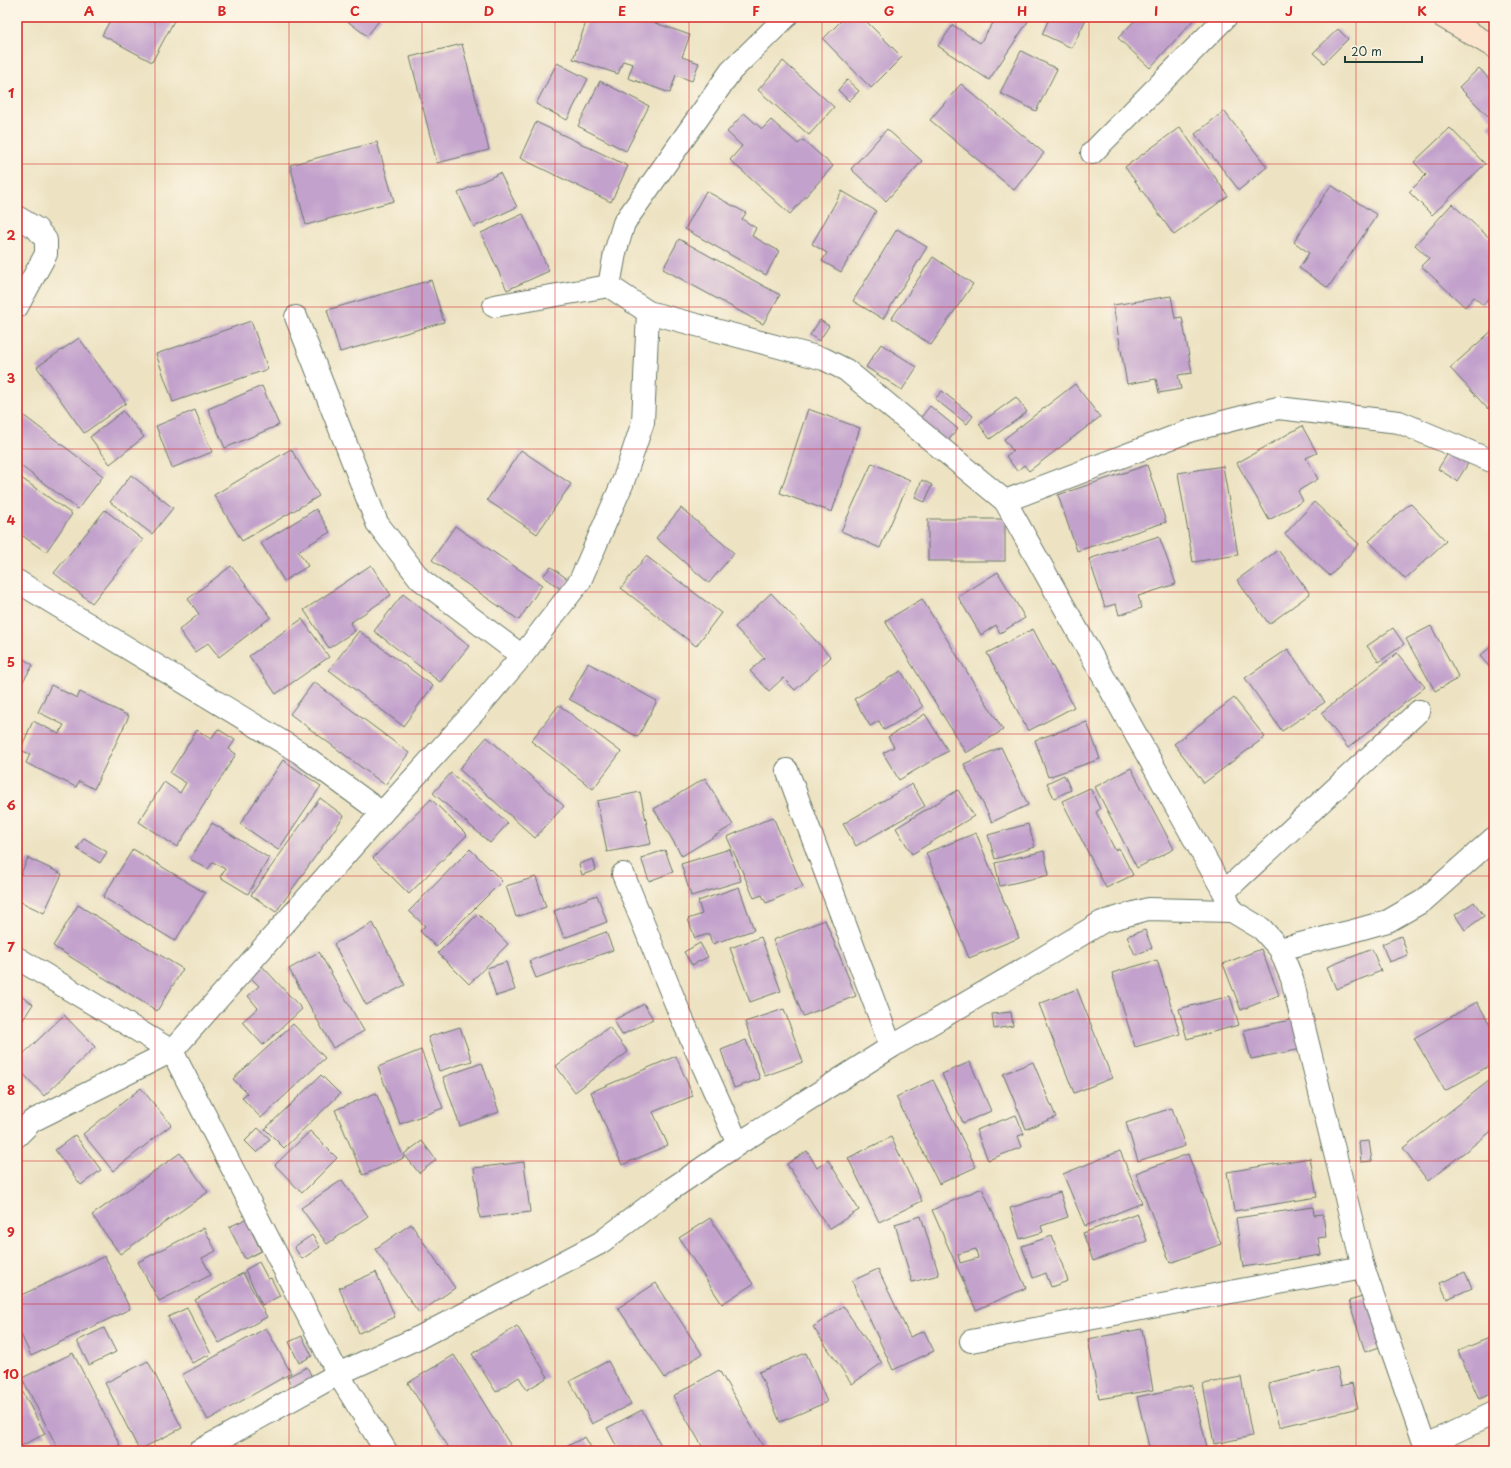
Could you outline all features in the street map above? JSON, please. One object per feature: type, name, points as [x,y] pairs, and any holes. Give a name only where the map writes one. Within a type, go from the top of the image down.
[{"type":"street","points":[[609,286],[615,253],[624,223],[731,71],[786,17]]},
{"type":"street","points":[[1092,153],[1226,17]]},
{"type":"street","points":[[1443,17],[1494,47]]},
{"type":"street","points":[[17,217],[37,229],[46,240],[46,254],[17,308]]},
{"type":"street","points":[[494,306],[609,286],[648,312],[824,359],[846,370],[1005,501],[1228,902],[1262,929],[1280,949],[1292,979],[1362,1267],[1426,1448],[1494,1413]]},
{"type":"street","points":[[17,1136],[32,1121],[172,1051],[382,813],[475,711],[522,656],[580,581],[623,482],[643,422],[648,312]]},
{"type":"street","points":[[296,317],[376,523],[420,579],[522,656]]},
{"type":"street","points":[[1005,501],[1192,430],[1278,408],[1399,422],[1494,462]]},
{"type":"street","points":[[17,582],[299,752],[382,813]]},
{"type":"street","points":[[199,1451],[338,1374],[422,1336],[600,1243],[670,1190],[738,1144],[891,1047],[1102,922],[1148,909],[1228,902],[1419,711]]},
{"type":"street","points":[[787,770],[891,1047]]},
{"type":"street","points":[[1280,949],[1388,921],[1423,901],[1494,838]]},
{"type":"street","points":[[623,874],[680,1014],[738,1144]]},
{"type":"street","points":[[17,958],[172,1051],[338,1374],[386,1451]]},
{"type":"street","points":[[971,1342],[1362,1267]]},
{"type":"building","points":[[112,17],[176,17],[152,62],[102,35]]},
{"type":"building","points":[[342,17],[382,17],[367,36]]},
{"type":"building","points":[[588,17],[638,17],[690,35],[682,57],[699,63],[692,81],[676,75],[670,93],[628,78],[633,64],[623,61],[618,74],[573,59]]},
{"type":"building","points":[[845,17],[862,17],[902,57],[871,88],[823,39]]},
{"type":"building","points":[[997,17],[1031,17],[989,80],[938,46],[953,25],[980,43]]},
{"type":"building","points":[[1050,17],[1087,17],[1072,48],[1042,34]]},
{"type":"building","points":[[1138,17],[1196,17],[1150,68],[1118,38]]},
{"type":"building","points":[[1338,29],[1348,39],[1324,63],[1313,53]]},
{"type":"building","points":[[462,44],[489,150],[437,163],[410,57]]},
{"type":"building","points":[[1021,51],[1057,69],[1036,111],[1000,93]]},
{"type":"building","points":[[783,61],[834,107],[809,135],[758,90]]},
{"type":"building","points":[[557,63],[588,79],[567,120],[536,104]]},
{"type":"building","points":[[1479,68],[1494,84],[1494,132],[1488,126],[1493,121],[1459,87]]},
{"type":"building","points":[[847,80],[859,91],[849,101],[838,90]]},
{"type":"building","points":[[600,81],[649,106],[626,151],[578,126]]},
{"type":"building","points":[[961,84],[1044,153],[1014,190],[930,120]]},
{"type":"building","points":[[1224,111],[1267,167],[1239,190],[1195,134]]},
{"type":"building","points":[[744,113],[762,129],[771,120],[798,144],[803,140],[833,166],[790,214],[730,160],[742,146],[727,132]]},
{"type":"building","points":[[536,122],[628,166],[611,202],[520,158]]},
{"type":"building","points":[[1180,127],[1228,196],[1174,235],[1125,167]]},
{"type":"building","points":[[1450,128],[1485,164],[1432,215],[1409,192],[1426,175],[1414,162]]},
{"type":"building","points":[[887,129],[922,161],[886,201],[851,169]]},
{"type":"building","points":[[377,142],[394,201],[306,225],[290,165]]},
{"type":"building","points":[[500,173],[517,207],[474,227],[458,193]]},
{"type":"building","points":[[1331,185],[1377,215],[1328,288],[1299,268],[1309,253],[1294,242]]},
{"type":"building","points":[[706,191],[746,213],[742,219],[756,228],[752,236],[779,251],[766,275],[685,229]]},
{"type":"building","points":[[842,191],[876,211],[841,272],[822,261],[827,253],[812,244]]},
{"type":"building","points":[[1452,204],[1494,242],[1494,293],[1483,305],[1474,297],[1465,307],[1421,266],[1429,258],[1415,245]]},
{"type":"building","points":[[523,214],[549,271],[507,290],[481,233]]},
{"type":"building","points":[[897,229],[927,247],[883,319],[853,301]]},
{"type":"building","points":[[679,239],[780,295],[763,324],[663,269]]},
{"type":"building","points":[[933,257],[973,284],[931,345],[892,318]]},
{"type":"building","points":[[431,280],[444,322],[340,352],[327,310]]},
{"type":"building","points":[[1171,296],[1175,318],[1182,317],[1192,373],[1178,375],[1181,389],[1159,393],[1156,379],[1127,384],[1113,305]]},
{"type":"building","points":[[820,320],[829,326],[819,341],[810,335]]},
{"type":"building","points":[[251,321],[268,369],[173,402],[156,354]]},
{"type":"building","points":[[1494,329],[1494,403],[1488,409],[1450,368]]},
{"type":"building","points":[[79,338],[126,403],[84,433],[37,367]]},
{"type":"building","points":[[881,344],[917,367],[902,390],[866,367]]},
{"type":"building","points":[[1075,384],[1100,417],[1029,471],[1024,465],[1017,471],[1006,456],[1013,451],[1004,439]]},
{"type":"building","points":[[262,386],[279,425],[225,448],[208,409]]},
{"type":"building","points":[[942,391],[973,416],[967,424],[935,399]]},
{"type":"building","points":[[1016,397],[1027,412],[990,439],[979,424]]},
{"type":"building","points":[[930,406],[958,429],[945,444],[918,421]]},
{"type":"building","points":[[808,409],[860,428],[832,512],[780,493]]},
{"type":"building","points":[[195,410],[212,452],[172,468],[156,426]]},
{"type":"building","points":[[123,411],[144,437],[110,464],[90,437]]},
{"type":"building","points":[[19,412],[103,476],[78,509],[17,463],[17,415]]},
{"type":"building","points":[[1302,426],[1317,453],[1306,458],[1318,479],[1298,491],[1303,501],[1269,520],[1237,463]]},
{"type":"building","points":[[291,449],[319,496],[242,541],[214,495]]},
{"type":"building","points":[[521,450],[571,484],[537,534],[487,500]]},
{"type":"building","points":[[1450,450],[1469,462],[1457,481],[1438,469]]},
{"type":"building","points":[[872,463],[910,480],[880,548],[841,531]]},
{"type":"building","points":[[1147,465],[1166,522],[1077,551],[1058,495]]},
{"type":"building","points":[[1223,466],[1238,555],[1193,562],[1178,473]]},
{"type":"building","points":[[17,475],[72,514],[46,552],[17,532]]},
{"type":"building","points":[[131,475],[173,508],[152,534],[110,502]]},
{"type":"building","points":[[922,480],[932,485],[925,502],[915,498]]},
{"type":"building","points":[[1314,502],[1359,544],[1330,576],[1285,534]]},
{"type":"building","points":[[1410,503],[1446,541],[1405,579],[1369,541]]},
{"type":"building","points":[[681,508],[734,553],[709,583],[656,538]]},
{"type":"building","points":[[316,509],[330,532],[298,551],[308,566],[284,581],[261,543]]},
{"type":"building","points":[[105,510],[143,540],[92,603],[54,573]]},
{"type":"building","points":[[928,519],[1005,519],[1005,561],[928,561]]},
{"type":"building","points":[[455,526],[542,585],[519,620],[432,560]]},
{"type":"building","points":[[1159,536],[1176,584],[1138,596],[1142,608],[1119,615],[1116,604],[1105,607],[1089,559]]},
{"type":"building","points":[[1278,550],[1310,594],[1269,624],[1237,580]]},
{"type":"building","points":[[646,556],[721,613],[696,646],[621,588]]},
{"type":"building","points":[[371,565],[391,595],[350,623],[355,631],[329,648],[304,610]]},
{"type":"building","points":[[231,566],[271,617],[219,657],[208,643],[195,652],[179,630],[199,614],[188,599]]},
{"type":"building","points":[[551,567],[569,580],[562,590],[543,576]]},
{"type":"building","points":[[998,572],[1025,618],[1000,633],[996,625],[981,635],[958,597]]},
{"type":"building","points":[[771,593],[831,657],[795,690],[783,678],[769,691],[750,671],[764,658],[735,627]]},
{"type":"building","points":[[403,594],[469,646],[440,682],[374,631]]},
{"type":"building","points":[[922,599],[1003,730],[966,753],[885,621]]},
{"type":"building","points":[[302,619],[329,657],[276,694],[249,656]]},
{"type":"building","points":[[1431,626],[1459,678],[1435,691],[1406,639]]},
{"type":"building","points":[[1393,628],[1404,644],[1379,662],[1367,646]]},
{"type":"building","points":[[1033,629],[1074,707],[1028,731],[987,653]]},
{"type":"building","points":[[359,631],[433,686],[403,726],[329,670]]},
{"type":"building","points":[[1494,644],[1494,672],[1480,656]]},
{"type":"building","points":[[1288,649],[1325,702],[1282,731],[1245,678]]},
{"type":"building","points":[[1397,653],[1425,687],[1348,748],[1321,713]]},
{"type":"building","points":[[17,655],[33,665],[17,691]]},
{"type":"building","points":[[588,663],[657,701],[638,737],[569,699]]},
{"type":"building","points":[[901,671],[923,707],[884,730],[879,721],[870,726],[854,699]]},
{"type":"building","points":[[314,682],[409,753],[385,785],[290,714]]},
{"type":"building","points":[[51,685],[77,698],[80,692],[129,716],[94,789],[79,781],[76,787],[26,763],[30,754],[20,750],[33,721],[59,734],[64,725],[38,712]]},
{"type":"building","points":[[1234,698],[1265,737],[1204,783],[1174,744]]},
{"type":"building","points":[[559,705],[621,752],[593,789],[531,741]]},
{"type":"building","points":[[925,714],[948,751],[899,780],[883,753],[894,747],[888,737]]},
{"type":"building","points":[[1087,722],[1100,759],[1048,777],[1035,740]]},
{"type":"building","points":[[218,729],[235,740],[229,749],[236,754],[177,847],[139,822],[164,782],[180,793],[186,783],[170,773],[197,730],[211,739]]},
{"type":"building","points":[[487,737],[564,806],[535,838],[459,769]]},
{"type":"building","points":[[1001,747],[1028,805],[992,822],[964,764]]},
{"type":"building","points":[[283,760],[321,786],[278,850],[240,824]]},
{"type":"building","points":[[1131,768],[1174,849],[1137,868],[1095,787]]},
{"type":"building","points":[[451,773],[508,823],[490,843],[433,793]]},
{"type":"building","points":[[1064,775],[1071,790],[1054,798],[1047,783]]},
{"type":"building","points":[[705,778],[733,825],[682,856],[654,809]]},
{"type":"building","points":[[912,784],[925,806],[856,846],[843,824]]},
{"type":"building","points":[[1090,788],[1100,809],[1096,812],[1115,850],[1119,848],[1133,875],[1106,888],[1062,801]]},
{"type":"building","points":[[958,790],[974,816],[912,854],[896,828]]},
{"type":"building","points":[[640,792],[651,844],[607,852],[597,801]]},
{"type":"building","points":[[320,798],[344,816],[276,912],[251,895]]},
{"type":"building","points":[[431,799],[467,835],[409,894],[373,858]]},
{"type":"building","points":[[773,817],[803,887],[766,903],[762,895],[754,898],[727,837]]},
{"type":"building","points":[[212,823],[269,858],[248,894],[220,877],[225,869],[213,862],[208,869],[190,859]]},
{"type":"building","points":[[1028,824],[1035,847],[995,859],[988,835]]},
{"type":"building","points":[[976,833],[1019,938],[969,958],[926,853]]},
{"type":"building","points":[[84,838],[107,852],[100,863],[77,849]]},
{"type":"building","points":[[133,849],[205,893],[175,941],[103,897]]},
{"type":"building","points":[[470,849],[502,881],[436,947],[420,931],[425,926],[409,911]]},
{"type":"building","points":[[730,849],[741,881],[691,896],[681,864]]},
{"type":"building","points":[[665,850],[673,872],[649,881],[641,858]]},
{"type":"building","points":[[1044,851],[1049,875],[1000,886],[995,863]]},
{"type":"building","points":[[28,858],[62,874],[44,913],[17,900],[17,882]]},
{"type":"building","points":[[593,859],[596,870],[582,875],[579,864]]},
{"type":"building","points":[[536,877],[546,907],[516,917],[506,886]]},
{"type":"building","points":[[739,887],[754,930],[712,944],[709,934],[695,938],[688,919],[702,914],[698,901]]},
{"type":"building","points":[[597,895],[607,922],[564,938],[554,911]]},
{"type":"building","points":[[1474,902],[1484,916],[1465,930],[1455,915]]},
{"type":"building","points":[[78,905],[183,969],[157,1011],[53,946]]},
{"type":"building","points":[[478,914],[508,944],[469,984],[438,953]]},
{"type":"building","points":[[825,920],[856,996],[803,1016],[773,940]]},
{"type":"building","points":[[373,923],[405,985],[366,1005],[334,944]]},
{"type":"building","points":[[1145,930],[1152,948],[1135,955],[1127,936]]},
{"type":"building","points":[[606,932],[613,950],[536,978],[529,961]]},
{"type":"building","points":[[1401,936],[1408,955],[1389,962],[1382,944]]},
{"type":"building","points":[[761,937],[781,991],[750,1002],[730,948]]},
{"type":"building","points":[[700,943],[708,957],[692,965],[684,952]]},
{"type":"building","points":[[1261,949],[1279,995],[1241,1010],[1223,964]]},
{"type":"building","points":[[1372,949],[1381,971],[1336,989],[1327,967]]},
{"type":"building","points":[[319,952],[364,1031],[333,1048],[289,969]]},
{"type":"building","points":[[1157,960],[1180,1034],[1135,1047],[1112,973]]},
{"type":"building","points":[[506,962],[515,990],[496,996],[487,968]]},
{"type":"building","points":[[262,966],[302,1009],[263,1045],[242,1022],[258,1008],[248,996],[259,986],[250,977]]},
{"type":"building","points":[[1077,989],[1112,1078],[1074,1093],[1039,1004]]},
{"type":"building","points":[[17,994],[33,1004],[17,1029]]},
{"type":"building","points":[[1230,996],[1239,1025],[1187,1039],[1179,1009]]},
{"type":"building","points":[[1477,1002],[1494,1031],[1494,1063],[1445,1091],[1414,1038]]},
{"type":"building","points":[[644,1004],[653,1019],[622,1035],[614,1020]]},
{"type":"building","points":[[784,1009],[803,1062],[765,1076],[745,1022]]},
{"type":"building","points":[[1011,1012],[1013,1026],[994,1029],[992,1014]]},
{"type":"building","points":[[64,1015],[95,1047],[44,1096],[17,1067],[17,1060]]},
{"type":"building","points":[[1295,1019],[1302,1049],[1251,1059],[1244,1030]]},
{"type":"building","points":[[293,1024],[325,1058],[261,1118],[242,1098],[247,1093],[233,1079]]},
{"type":"building","points":[[460,1027],[472,1061],[439,1071],[428,1037]]},
{"type":"building","points":[[609,1027],[628,1052],[575,1092],[556,1066]]},
{"type":"building","points":[[746,1040],[760,1079],[734,1088],[721,1050]]},
{"type":"building","points":[[421,1050],[443,1108],[400,1124],[378,1067]]},
{"type":"building","points":[[676,1056],[693,1096],[653,1112],[668,1145],[622,1165],[591,1092]]},
{"type":"building","points":[[970,1062],[991,1111],[963,1123],[942,1074]]},
{"type":"building","points":[[1033,1062],[1056,1117],[1026,1129],[1003,1074]]},
{"type":"building","points":[[482,1063],[499,1112],[460,1126],[443,1077]]},
{"type":"building","points":[[321,1075],[340,1094],[284,1148],[265,1129]]},
{"type":"building","points":[[1494,1077],[1494,1129],[1428,1181],[1403,1148]]},
{"type":"building","points":[[933,1080],[976,1167],[939,1184],[896,1097]]},
{"type":"building","points":[[141,1088],[171,1125],[113,1171],[83,1134]]},
{"type":"building","points":[[376,1093],[404,1158],[363,1175],[335,1110]]},
{"type":"building","points":[[1172,1108],[1185,1146],[1138,1161],[1126,1123]]},
{"type":"building","points":[[1016,1115],[1024,1134],[1018,1136],[1022,1147],[988,1160],[976,1130]]},
{"type":"building","points":[[258,1128],[270,1139],[257,1153],[245,1141]]},
{"type":"building","points":[[310,1131],[337,1158],[302,1193],[275,1165]]},
{"type":"building","points":[[75,1135],[101,1170],[81,1185],[55,1150]]},
{"type":"building","points":[[891,1137],[922,1201],[879,1222],[848,1158]]},
{"type":"building","points":[[422,1141],[436,1160],[419,1173],[404,1154]]},
{"type":"building","points":[[1369,1141],[1372,1161],[1361,1162],[1359,1142]]},
{"type":"building","points":[[807,1151],[817,1168],[828,1160],[859,1210],[829,1229],[787,1164]]},
{"type":"building","points":[[1120,1151],[1142,1203],[1085,1226],[1063,1174]]},
{"type":"building","points":[[180,1153],[208,1192],[120,1254],[92,1215]]},
{"type":"building","points":[[1188,1154],[1221,1244],[1170,1263],[1136,1173]]},
{"type":"building","points":[[1310,1158],[1317,1197],[1234,1211],[1227,1172]]},
{"type":"building","points":[[524,1162],[530,1212],[480,1218],[474,1168]]},
{"type":"building","points":[[342,1180],[368,1216],[327,1244],[301,1208]]},
{"type":"building","points":[[982,1188],[1026,1288],[976,1310],[932,1210]],"holes":[[[976,1249],[978,1258],[960,1263],[958,1254]]]},
{"type":"building","points":[[1060,1192],[1068,1217],[1041,1226],[1043,1232],[1020,1239],[1010,1208]]},
{"type":"building","points":[[1313,1207],[1314,1215],[1323,1214],[1326,1237],[1318,1238],[1321,1255],[1243,1267],[1236,1218]]},
{"type":"building","points":[[1137,1213],[1147,1241],[1093,1261],[1083,1233]]},
{"type":"building","points":[[921,1216],[939,1275],[912,1282],[895,1224]]},
{"type":"building","points":[[710,1218],[753,1284],[722,1304],[679,1238]]},
{"type":"building","points":[[246,1219],[261,1251],[245,1259],[229,1227]]},
{"type":"building","points":[[411,1224],[455,1288],[419,1313],[375,1249]]},
{"type":"building","points":[[204,1228],[216,1251],[202,1258],[211,1275],[159,1301],[138,1262]]},
{"type":"building","points":[[312,1235],[320,1247],[302,1259],[294,1247]]},
{"type":"building","points":[[1052,1236],[1068,1281],[1051,1287],[1046,1273],[1033,1278],[1022,1246]]},
{"type":"building","points":[[105,1256],[130,1309],[31,1356],[17,1326],[17,1297]]},
{"type":"building","points":[[259,1262],[268,1279],[271,1278],[280,1296],[262,1305],[245,1270]]},
{"type":"building","points":[[878,1269],[910,1337],[924,1331],[934,1351],[893,1370],[852,1281]]},
{"type":"building","points":[[376,1272],[395,1317],[359,1333],[339,1288]]},
{"type":"building","points":[[1465,1272],[1472,1288],[1447,1299],[1440,1283]]},
{"type":"building","points":[[243,1273],[267,1317],[219,1343],[195,1300]]},
{"type":"building","points":[[656,1283],[702,1354],[665,1378],[618,1308]]},
{"type":"building","points":[[1369,1295],[1385,1345],[1365,1352],[1349,1301]]},
{"type":"building","points":[[843,1306],[882,1363],[852,1384],[813,1327]]},
{"type":"building","points":[[187,1308],[211,1354],[192,1363],[168,1317]]},
{"type":"building","points":[[517,1326],[548,1377],[527,1390],[519,1377],[496,1392],[472,1354]]},
{"type":"building","points":[[104,1328],[116,1352],[89,1365],[77,1341]]},
{"type":"building","points":[[266,1328],[291,1373],[208,1420],[182,1375]]},
{"type":"building","points":[[1142,1329],[1153,1390],[1099,1399],[1088,1339]]},
{"type":"building","points":[[302,1336],[312,1356],[299,1363],[289,1342]]},
{"type":"building","points":[[1494,1336],[1494,1393],[1479,1399],[1458,1351]]},
{"type":"building","points":[[73,1353],[120,1445],[108,1451],[59,1451],[22,1378]]},
{"type":"building","points":[[806,1353],[827,1402],[780,1422],[759,1372]]},
{"type":"building","points":[[454,1355],[514,1451],[451,1451],[408,1383]]},
{"type":"building","points":[[148,1361],[182,1428],[139,1450],[105,1383]]},
{"type":"building","points":[[608,1361],[631,1404],[592,1424],[570,1381]]},
{"type":"building","points":[[307,1367],[313,1379],[293,1389],[287,1377]]},
{"type":"building","points":[[1337,1367],[1341,1386],[1352,1383],[1358,1408],[1279,1427],[1268,1383]]},
{"type":"building","points":[[719,1370],[763,1446],[754,1451],[705,1451],[673,1396]]},
{"type":"building","points":[[1241,1377],[1252,1436],[1214,1444],[1203,1384]]},
{"type":"building","points":[[17,1383],[45,1434],[17,1448]]},
{"type":"building","points":[[1192,1385],[1207,1447],[1190,1451],[1150,1451],[1137,1397]]},
{"type":"building","points":[[642,1410],[664,1451],[619,1451],[607,1428]]},
{"type":"building","points":[[585,1437],[593,1451],[558,1451]]}]
